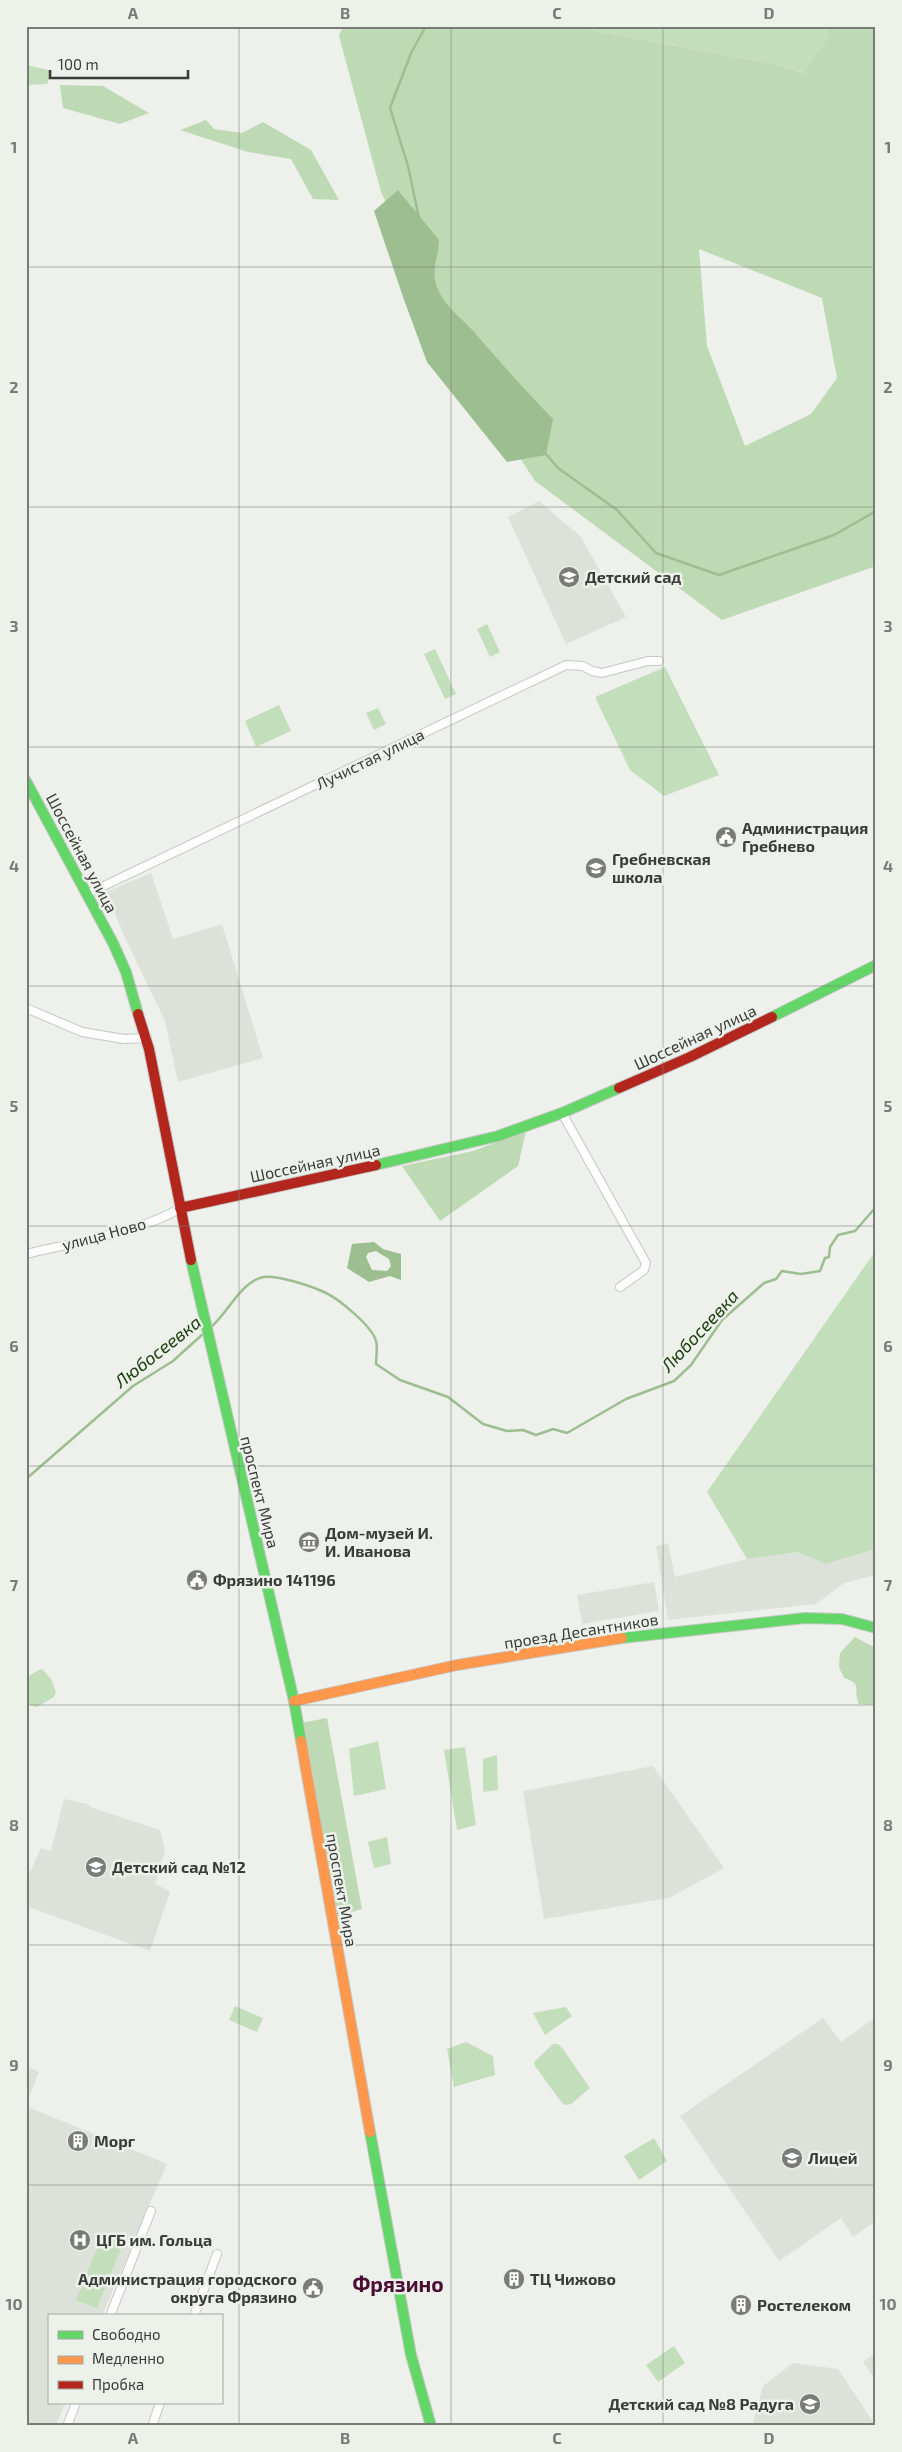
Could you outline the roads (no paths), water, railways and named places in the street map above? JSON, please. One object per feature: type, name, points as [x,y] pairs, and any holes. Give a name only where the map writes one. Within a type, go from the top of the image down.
[{"type":"main road","name":"Шоссейная улица","points":[[26,781],[123,964],[147,1038],[180,1208],[461,1146],[498,1136],[562,1113],[733,1037],[876,965]]},
{"type":"main road","name":"проспект Мира","points":[[180,1208],[213,1361],[294,1701],[382,2202],[411,2355],[431,2426]]},
{"type":"main road","name":"проезд Десантников","points":[[294,1701],[437,1669],[668,1632],[822,1619],[859,1622],[876,1628]]},
{"type":"street","name":"Лучистая улица","points":[[87,894],[566,666],[583,666],[592,671],[602,673],[648,661],[659,661]]},
{"type":"street","points":[[26,1008],[82,1032],[124,1039],[147,1038]]},
{"type":"street","points":[[562,1113],[646,1263],[644,1270],[620,1287]]},
{"type":"street","name":"улица Ново","points":[[26,1254],[134,1227],[167,1216],[180,1208]]},
{"type":"street","points":[[111,2314],[151,2211]]},
{"type":"street","points":[[195,2314],[217,2254]]},
{"type":"street","points":[[67,2426],[76,2404]]},
{"type":"street","points":[[152,2426],[160,2404]]},
{"type":"waterway","points":[[419,218],[408,166],[390,108],[411,53],[426,26]]},
{"type":"waterway","points":[[546,454],[558,468],[617,510],[656,553],[719,575],[834,535],[876,511]]},
{"type":"waterway","name":"Любосеевка","points":[[210,1328],[242,1290],[256,1279],[270,1277],[294,1282],[330,1295],[354,1313],[368,1328],[376,1341],[376,1364],[400,1380],[448,1397],[483,1424],[507,1431],[523,1430],[536,1435],[553,1429],[567,1433],[626,1399],[674,1381],[691,1365],[722,1320],[764,1283],[776,1279],[782,1271],[801,1274],[820,1271],[825,1258],[829,1257],[830,1247],[838,1235],[855,1231],[876,1207]]},
{"type":"waterway","name":"Любосеевка","points":[[26,1479],[133,1386],[173,1361],[204,1333]]},
{"type":"place","name":"Детский сад","points":[[569,577]]},
{"type":"place","name":"Администрация Гребнево","points":[[726,837]]},
{"type":"place","name":"Гребневская школа","points":[[596,868]]},
{"type":"place","name":"Дом-музей И. И. Иванова","points":[[309,1542]]},
{"type":"place","name":"Фрязино 141196","points":[[197,1580]]},
{"type":"place","name":"Детский сад №12","points":[[96,1867]]},
{"type":"place","name":"Морг","points":[[78,2141]]},
{"type":"place","name":"Лицей","points":[[792,2158]]},
{"type":"place","name":"ЦГБ им. Гольца","points":[[80,2240]]},
{"type":"place","name":"ТЦ Чижово","points":[[514,2279]]},
{"type":"place","name":"Администрация городского округа Фрязино","points":[[313,2288]]},
{"type":"place","name":"Ростелеком","points":[[741,2305]]},
{"type":"place","name":"Детский сад №8 Радуга","points":[[810,2404]]},
{"type":"district","name":"Фрязино","points":[[398,2285]]}]
